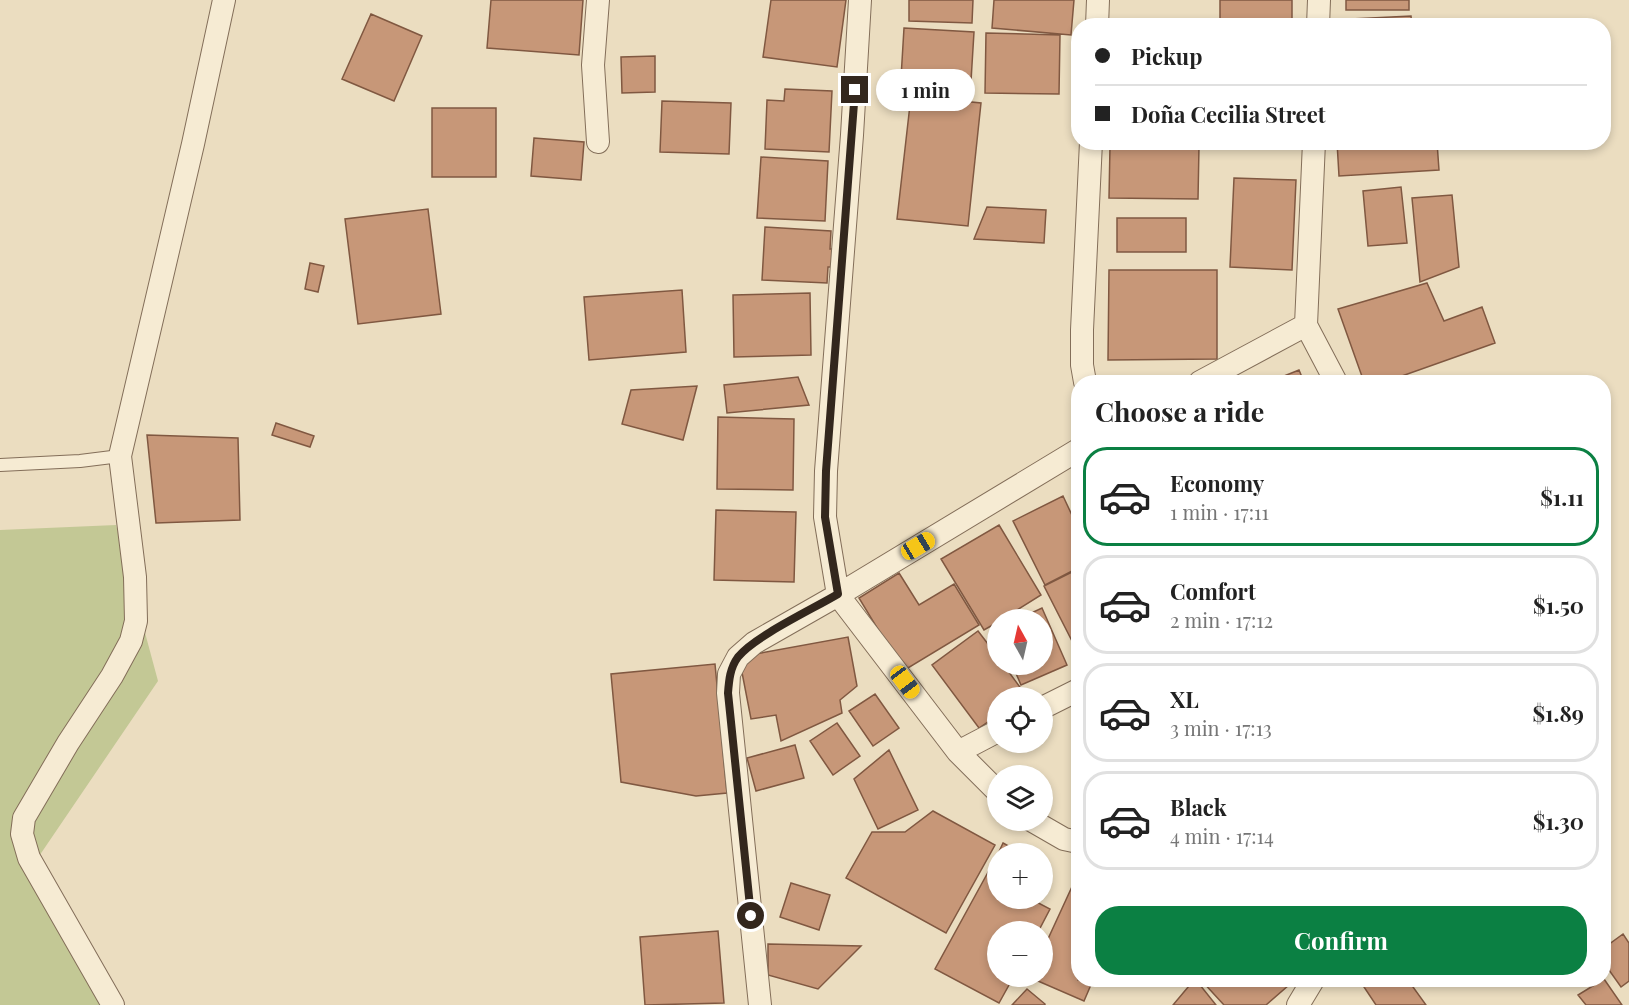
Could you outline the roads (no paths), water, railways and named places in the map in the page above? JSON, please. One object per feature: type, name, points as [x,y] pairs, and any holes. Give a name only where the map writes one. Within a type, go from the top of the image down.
[{"type":"street","points":[[113,1005],[29,858],[22,834],[24,818],[68,743],[112,676],[134,631],[136,621],[135,577],[120,456],[224,0]]},
{"type":"street","points":[[598,0],[593,64],[598,142]]},
{"type":"street","points":[[860,0],[826,471],[825,517],[838,594],[958,752],[987,781]]},
{"type":"street","points":[[1097,18],[1098,0]]},
{"type":"street","points":[[1319,18],[1320,0]]},
{"type":"street","points":[[1084,375],[1082,330],[1091,150]]},
{"type":"street","points":[[1314,150],[1306,325],[1332,375]]},
{"type":"street","points":[[1213,375],[1306,325]]},
{"type":"street","points":[[760,1005],[728,693],[729,674],[738,657],[754,642],[1071,454]]},
{"type":"street","points":[[1053,702],[1071,694]]},
{"type":"street","points":[[958,752],[987,737]]},
{"type":"street","points":[[1050,831],[1071,840]]},
{"type":"street","points":[[1298,1005],[1309,987]]},
{"type":"lane","points":[[0,465],[80,461],[120,456]]}]
